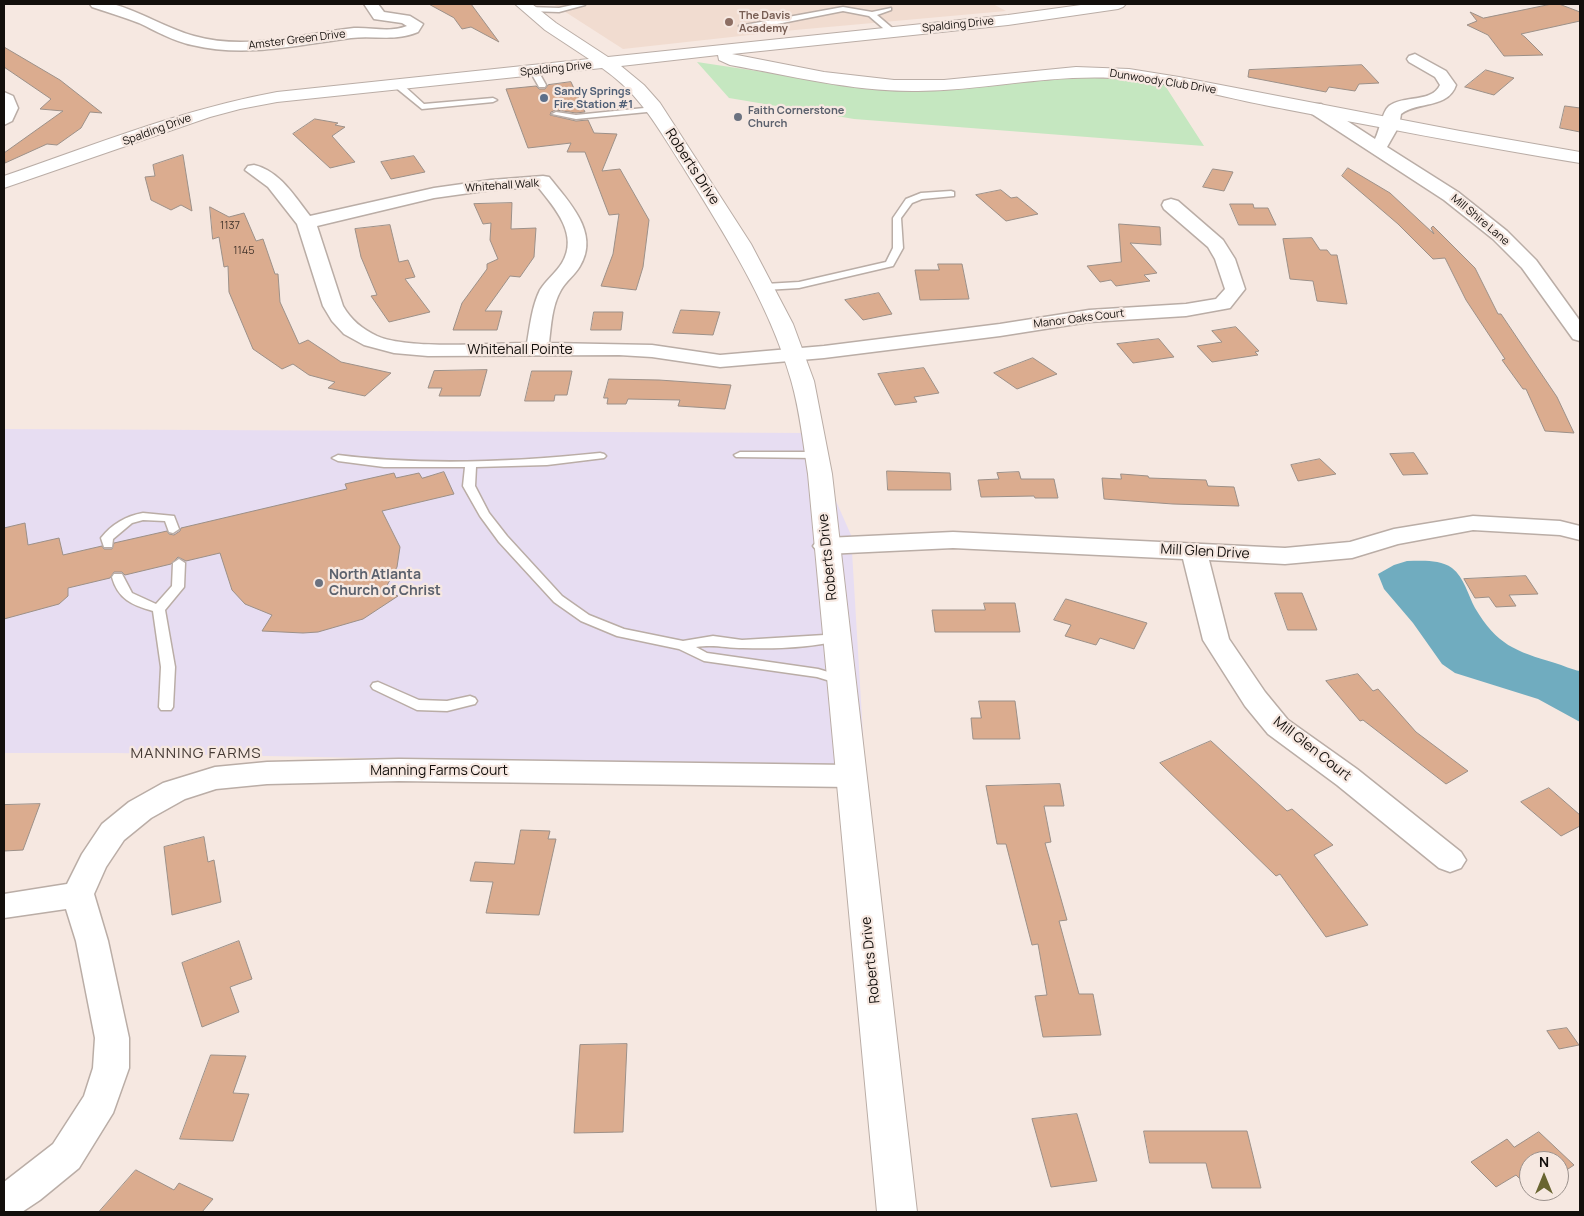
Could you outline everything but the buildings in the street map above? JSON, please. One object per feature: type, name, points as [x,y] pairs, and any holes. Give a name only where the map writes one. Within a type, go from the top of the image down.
[{"type":"street","name":"Amster Green Drive","points":[[97,4],[141,19],[182,37],[210,44],[237,46],[318,40],[354,32],[371,25],[375,10],[415,24],[413,29],[392,35],[354,32]]},
{"type":"street","name":"Spalding Drive","points":[[4,182],[204,113],[238,104],[277,97],[398,85],[538,78],[605,64],[1008,20],[1118,4]]},
{"type":"street","name":"Roberts Drive","points":[[525,6],[561,35],[605,64],[636,88],[654,109],[709,194],[764,287],[782,324],[801,355],[817,455],[897,1212]]},
{"type":"street","name":"Dunwoody Club Drive","points":[[714,51],[730,60],[878,85],[952,84],[1074,74],[1112,73],[1179,82],[1486,142],[1580,157]]},
{"type":"street","points":[[1378,148],[1391,123],[1391,115],[1398,107],[1435,98],[1444,93],[1448,88],[1448,81],[1442,74],[1415,59]]},
{"type":"street","points":[[4,97],[7,99],[11,109],[9,115],[4,120]]},
{"type":"street","name":"Mill Shire Lane","points":[[1316,108],[1451,196],[1500,235],[1529,264],[1580,335]]},
{"type":"street","name":"Whitehall Pointe","points":[[254,170],[274,182],[306,224],[336,312],[352,330],[371,341],[394,347],[428,350],[652,351],[720,362],[801,355]]},
{"type":"street","name":"Whitehall Walk","points":[[306,224],[434,193],[491,185],[543,181],[570,217],[578,233],[579,247],[571,264],[550,290],[537,349]]},
{"type":"street","name":"Manor Oaks Court","points":[[801,355],[1000,330],[1090,316],[1186,310],[1223,304],[1235,289],[1225,259],[1207,235],[1172,205]]},
{"type":"street","name":"Mill Glen Drive","points":[[826,546],[953,540],[1285,556],[1352,550],[1394,537],[1473,523],[1560,528],[1580,533]]},
{"type":"street","name":"Mill Glen Court","points":[[1194,552],[1216,640],[1255,699],[1278,727],[1347,777],[1450,860]]},
{"type":"street","name":"Manning Farms Court","points":[[78,894],[94,862],[113,832],[140,810],[174,791],[215,778],[266,773],[399,770],[850,776]]},
{"type":"street","points":[[4,906],[32,903],[78,894],[92,942],[112,1038],[111,1068],[100,1102],[66,1156],[27,1188],[4,1203]]},
{"type":"lane","points":[[525,6],[560,10],[581,5]]},
{"type":"lane","points":[[743,26],[772,23],[843,9],[872,14],[893,32]]},
{"type":"lane","points":[[872,14],[889,10]]},
{"type":"lane","points":[[398,85],[422,107],[493,100]]},
{"type":"lane","points":[[556,114],[576,117],[654,109]]},
{"type":"lane","points":[[764,287],[799,285],[890,264],[898,248],[897,218],[909,201],[921,196],[951,194]]},
{"type":"lane","points":[[740,455],[817,455]]},
{"type":"lane","points":[[338,458],[384,464],[471,464],[547,462],[600,456]]},
{"type":"lane","points":[[471,464],[469,486],[484,514],[503,539],[558,599],[585,618],[621,633],[683,645],[704,657],[818,673],[840,680]]},
{"type":"lane","points":[[108,544],[107,538],[114,530],[126,520],[141,516],[153,515],[170,518],[173,529]]},
{"type":"lane","points":[[166,707],[168,667],[159,609],[178,587],[180,562]]},
{"type":"lane","points":[[118,577],[120,589],[134,601],[159,609]]},
{"type":"lane","points":[[683,645],[713,640],[742,644],[816,641],[836,637]]},
{"type":"lane","points":[[378,686],[417,705],[447,706],[470,701]]},
{"type":"shaded area","name":"The Davis Academy","points":[[553,4],[993,4],[1006,11],[795,30],[623,49]]},
{"type":"shaded area","points":[[4,429],[806,433],[851,535],[865,768],[116,753],[4,753]]},
{"type":"green space","points":[[697,62],[883,90],[1091,77],[1164,84],[1204,146],[854,119],[729,98]]},
{"type":"water","points":[[1407,561],[1436,562],[1452,568],[1463,581],[1475,608],[1483,620],[1499,638],[1508,645],[1529,655],[1580,671],[1580,722],[1538,699],[1455,673],[1442,664],[1413,623],[1384,589],[1378,574],[1394,565]]},
{"type":"place","name":"The Davis Academy","points":[[729,22]]},
{"type":"place","name":"Sandy Springs Fire Station #1","points":[[544,98]]},
{"type":"place","name":"Faith Cornerstone Church","points":[[738,117]]},
{"type":"place","name":"North Atlanta Church of Christ","points":[[319,583]]},
{"type":"district","name":"MANNING FARMS","points":[[196,754]]}]
